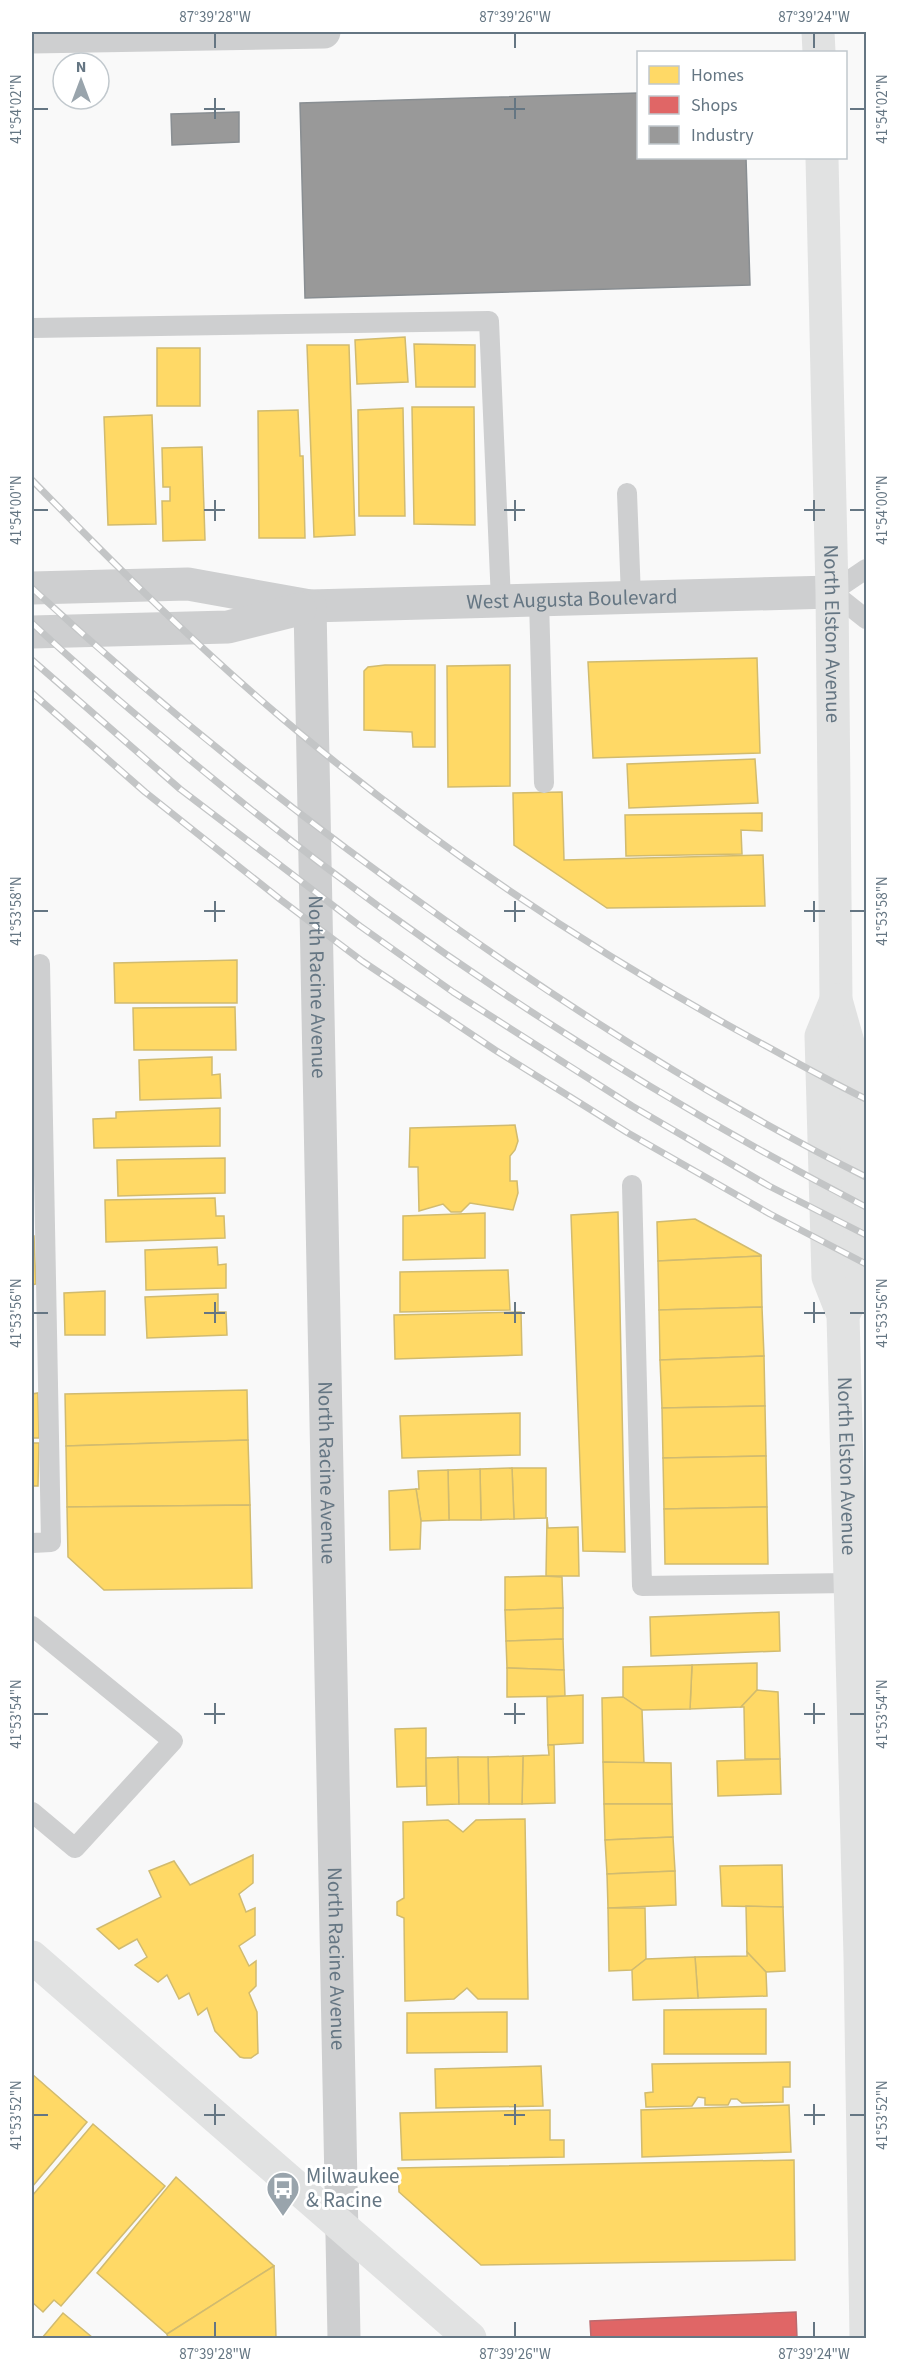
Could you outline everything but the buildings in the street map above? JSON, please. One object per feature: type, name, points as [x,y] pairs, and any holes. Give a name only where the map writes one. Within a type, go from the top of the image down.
[{"type":"main road","points":[[818,32],[819,51]]},
{"type":"main road","name":"North Elston Avenue","points":[[822,159],[832,592],[836,1000],[821,1036],[828,1277],[843,1315],[849,1583],[860,1678],[866,2338]]},
{"type":"main road","points":[[32,1957],[470,2338]]},
{"type":"street","points":[[32,37],[324,32]]},
{"type":"street","name":"West Augusta Boulevard","points":[[32,588],[188,584],[310,606],[832,592]]},
{"type":"street","name":"West Augusta Boulevard","points":[[32,632],[228,627],[310,606]]},
{"type":"street","name":"North Racine Avenue","points":[[310,606],[344,2338]]},
{"type":"lane","points":[[32,328],[489,321],[501,601]]},
{"type":"lane","points":[[627,494],[631,597]]},
{"type":"lane","points":[[867,569],[832,592],[867,619]]},
{"type":"lane","points":[[538,600],[544,783]]},
{"type":"lane","points":[[32,1543],[51,1542],[40,964]]},
{"type":"lane","points":[[632,1185],[642,1586],[849,1583]]},
{"type":"lane","points":[[32,1626],[173,1741],[75,1848],[32,1812]]},
{"type":"railway","points":[[32,480],[123,572],[218,662],[283,719],[394,808],[511,892],[631,969],[755,1040],[866,1099]]},
{"type":"railway","points":[[32,588],[81,633],[233,761],[338,842],[445,920],[598,1024],[757,1119],[866,1177]]},
{"type":"railway","points":[[32,623],[118,700],[252,810],[420,936],[594,1052],[774,1158],[866,1207]]},
{"type":"railway","points":[[32,660],[180,789],[360,926],[453,992],[632,1106],[769,1186],[866,1235]]},
{"type":"railway","points":[[32,693],[145,792],[362,961],[495,1050],[628,1133],[770,1214],[866,1264]]},
{"type":"place","name":"Milwaukee & Racine","points":[[283,2217]]}]
